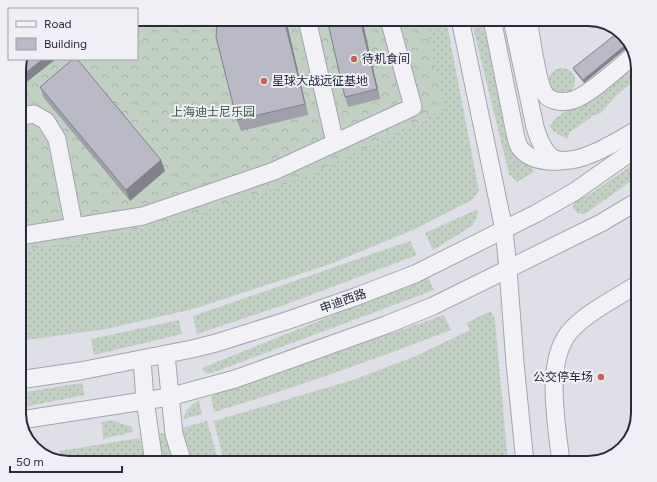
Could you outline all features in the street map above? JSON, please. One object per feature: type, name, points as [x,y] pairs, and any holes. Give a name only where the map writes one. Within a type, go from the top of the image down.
[{"type":"street","points":[[309,26],[335,143]]},
{"type":"street","points":[[26,235],[143,216],[274,171],[414,107],[391,26]]},
{"type":"street","points":[[461,26],[504,230],[524,456]]},
{"type":"street","points":[[493,26],[519,148],[532,158],[544,161],[568,161],[584,157],[604,149],[631,133]]},
{"type":"street","points":[[513,26],[535,127],[540,143],[553,158],[568,161]]},
{"type":"street","points":[[529,26],[540,80],[544,94],[550,99],[560,102],[572,101],[584,95],[630,58]]},
{"type":"street","points":[[26,115],[34,114],[46,121],[57,139],[74,227]]},
{"type":"street","name":"申迪西路","points":[[26,379],[80,371],[166,355],[216,343],[286,322],[354,297],[415,274],[504,230],[574,192],[631,152]]},
{"type":"street","points":[[26,419],[169,397],[235,379],[386,325],[433,306],[601,223],[631,204]]},
{"type":"street","points":[[560,456],[554,379],[556,362],[561,346],[572,330],[589,315],[631,288]]},
{"type":"street","points":[[166,355],[169,397],[174,434],[181,456]]},
{"type":"street","points":[[142,359],[145,400],[153,456]]},
{"type":"green space","name":"上海迪士尼乐园","points":[[138,26],[427,26],[445,109],[316,172],[249,197],[164,223],[106,237],[26,250],[27,60],[138,60]]},
{"type":"green space","points":[[396,26],[447,26],[479,191],[472,200],[415,229],[328,265],[193,309],[106,329],[26,340],[26,243]]},
{"type":"green space","points":[[473,26],[484,26],[509,143],[517,158],[535,171],[517,182],[509,174]]},
{"type":"green space","points":[[631,64],[631,84],[616,96],[601,113],[594,115],[570,132],[567,139],[553,131],[550,126],[555,119]]},
{"type":"green space","points":[[562,68],[572,71],[575,81],[572,91],[562,94],[552,91],[549,81],[552,71]]},
{"type":"green space","points":[[631,166],[631,181],[585,214],[577,213],[573,207],[575,201],[590,194]]},
{"type":"green space","points":[[478,209],[477,217],[472,226],[433,250],[425,233]]},
{"type":"green space","points":[[410,241],[417,255],[287,304],[197,334],[193,316]]},
{"type":"green space","points":[[428,277],[434,290],[212,373],[205,373],[202,368]]},
{"type":"green space","points":[[491,311],[495,320],[507,456],[222,456],[214,421],[353,380],[416,356],[470,330],[466,323]]},
{"type":"green space","points":[[444,315],[451,330],[333,373],[214,412],[211,396]]},
{"type":"green space","points":[[179,320],[182,334],[94,355],[91,339]]},
{"type":"green space","points":[[82,383],[85,395],[26,407],[26,392]]},
{"type":"green space","points":[[199,400],[202,414],[183,419],[189,408]]},
{"type":"green space","points":[[111,420],[132,427],[133,432],[103,439],[102,422]]},
{"type":"green space","points":[[207,421],[217,456],[190,456],[181,428]]},
{"type":"green space","points":[[167,433],[174,456],[159,456],[154,434]]},
{"type":"green space","points":[[140,438],[144,456],[69,456],[59,455],[59,451]]},
{"type":"building","name":"星球大战远征基地","points":[[217,26],[286,26],[305,104],[237,120],[216,37]]},
{"type":"building","name":"待机食间","points":[[329,26],[362,26],[377,89],[345,97]]},
{"type":"building","points":[[614,35],[625,46],[583,80],[573,68]]},
{"type":"building","points":[[27,60],[42,60],[26,72]]},
{"type":"building","points":[[72,60],[78,60],[161,160],[126,190],[40,87]]},
{"type":"place","name":"待机食间","points":[[354,59]]},
{"type":"place","name":"星球大战远征基地","points":[[264,81]]},
{"type":"place","name":"公交停车场","points":[[601,377]]}]
